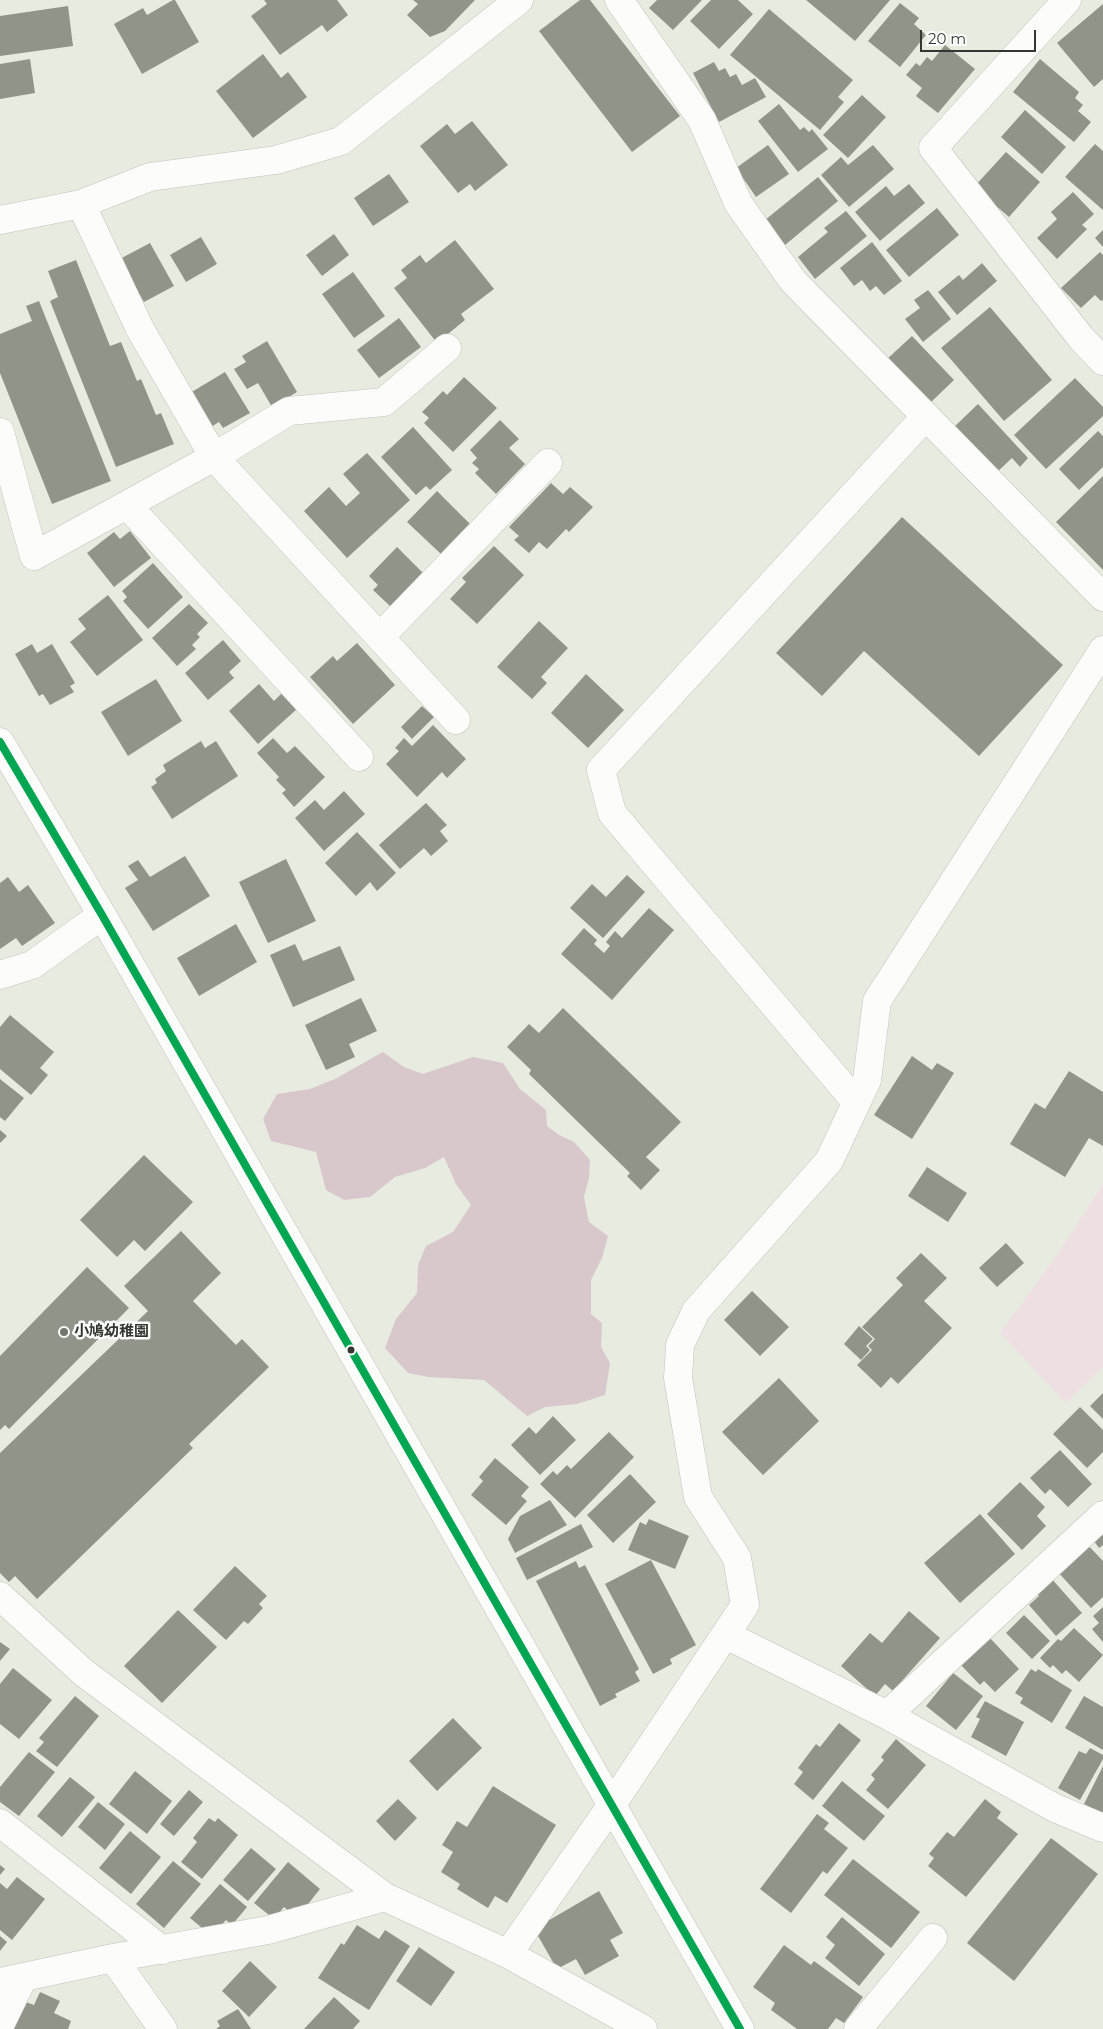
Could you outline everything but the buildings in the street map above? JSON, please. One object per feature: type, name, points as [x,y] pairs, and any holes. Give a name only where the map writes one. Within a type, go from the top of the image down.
[{"type":"street","points":[[0,220],[81,204],[150,177],[276,160],[341,142],[519,0]]},
{"type":"street","points":[[619,0],[702,120],[738,203],[793,282],[1103,598]]},
{"type":"street","points":[[1067,0],[933,148],[1081,338],[1103,361]]},
{"type":"street","points":[[81,204],[140,329],[214,457],[456,720]]},
{"type":"street","points":[[0,432],[34,556],[214,457],[289,411],[384,402],[447,348]]},
{"type":"street","points":[[856,1102],[612,813],[601,770],[926,416]]},
{"type":"street","points":[[380,638],[548,463]]},
{"type":"street","points":[[127,505],[359,757]]},
{"type":"street","points":[[508,1954],[611,1806],[726,1635],[744,1605],[737,1558],[698,1497],[678,1378],[680,1345],[696,1311],[829,1161],[867,1080],[877,1001],[1103,650]]},
{"type":"street","points":[[0,742],[102,915],[740,2029]]},
{"type":"street","points":[[0,975],[32,965],[102,915]]},
{"type":"street","points":[[887,1715],[1103,1515]]},
{"type":"street","points":[[0,1596],[84,1673],[386,1897],[508,1954],[628,2026]]},
{"type":"street","points":[[726,1635],[887,1715],[1055,1808],[1103,1828]]},
{"type":"street","points":[[0,1823],[162,1950]]},
{"type":"street","points":[[0,2025],[11,1980],[113,1958],[268,1930],[386,1897]]},
{"type":"street","points":[[858,2029],[933,1938]]},
{"type":"street","points":[[113,1958],[163,2029]]},
{"type":"shaded area","points":[[383,1052],[404,1067],[423,1074],[473,1057],[503,1063],[520,1089],[546,1110],[547,1126],[559,1135],[574,1142],[590,1160],[589,1178],[584,1197],[589,1222],[608,1236],[602,1258],[591,1280],[591,1314],[602,1323],[601,1347],[610,1363],[605,1395],[577,1404],[545,1407],[527,1416],[484,1380],[429,1377],[408,1373],[385,1348],[396,1319],[417,1293],[418,1265],[426,1246],[453,1232],[471,1205],[456,1184],[444,1157],[425,1168],[395,1177],[370,1197],[344,1200],[326,1190],[316,1152],[271,1141],[263,1119],[277,1094],[310,1089],[335,1079]]},
{"type":"shaded area","points":[[1103,1184],[1103,1367],[1066,1403],[1000,1333],[1055,1258]]},
{"type":"transit line","points":[[0,742],[102,915],[740,2029]]},
{"type":"place","name":"小鳩幼稚園","points":[[64,1332]]}]
